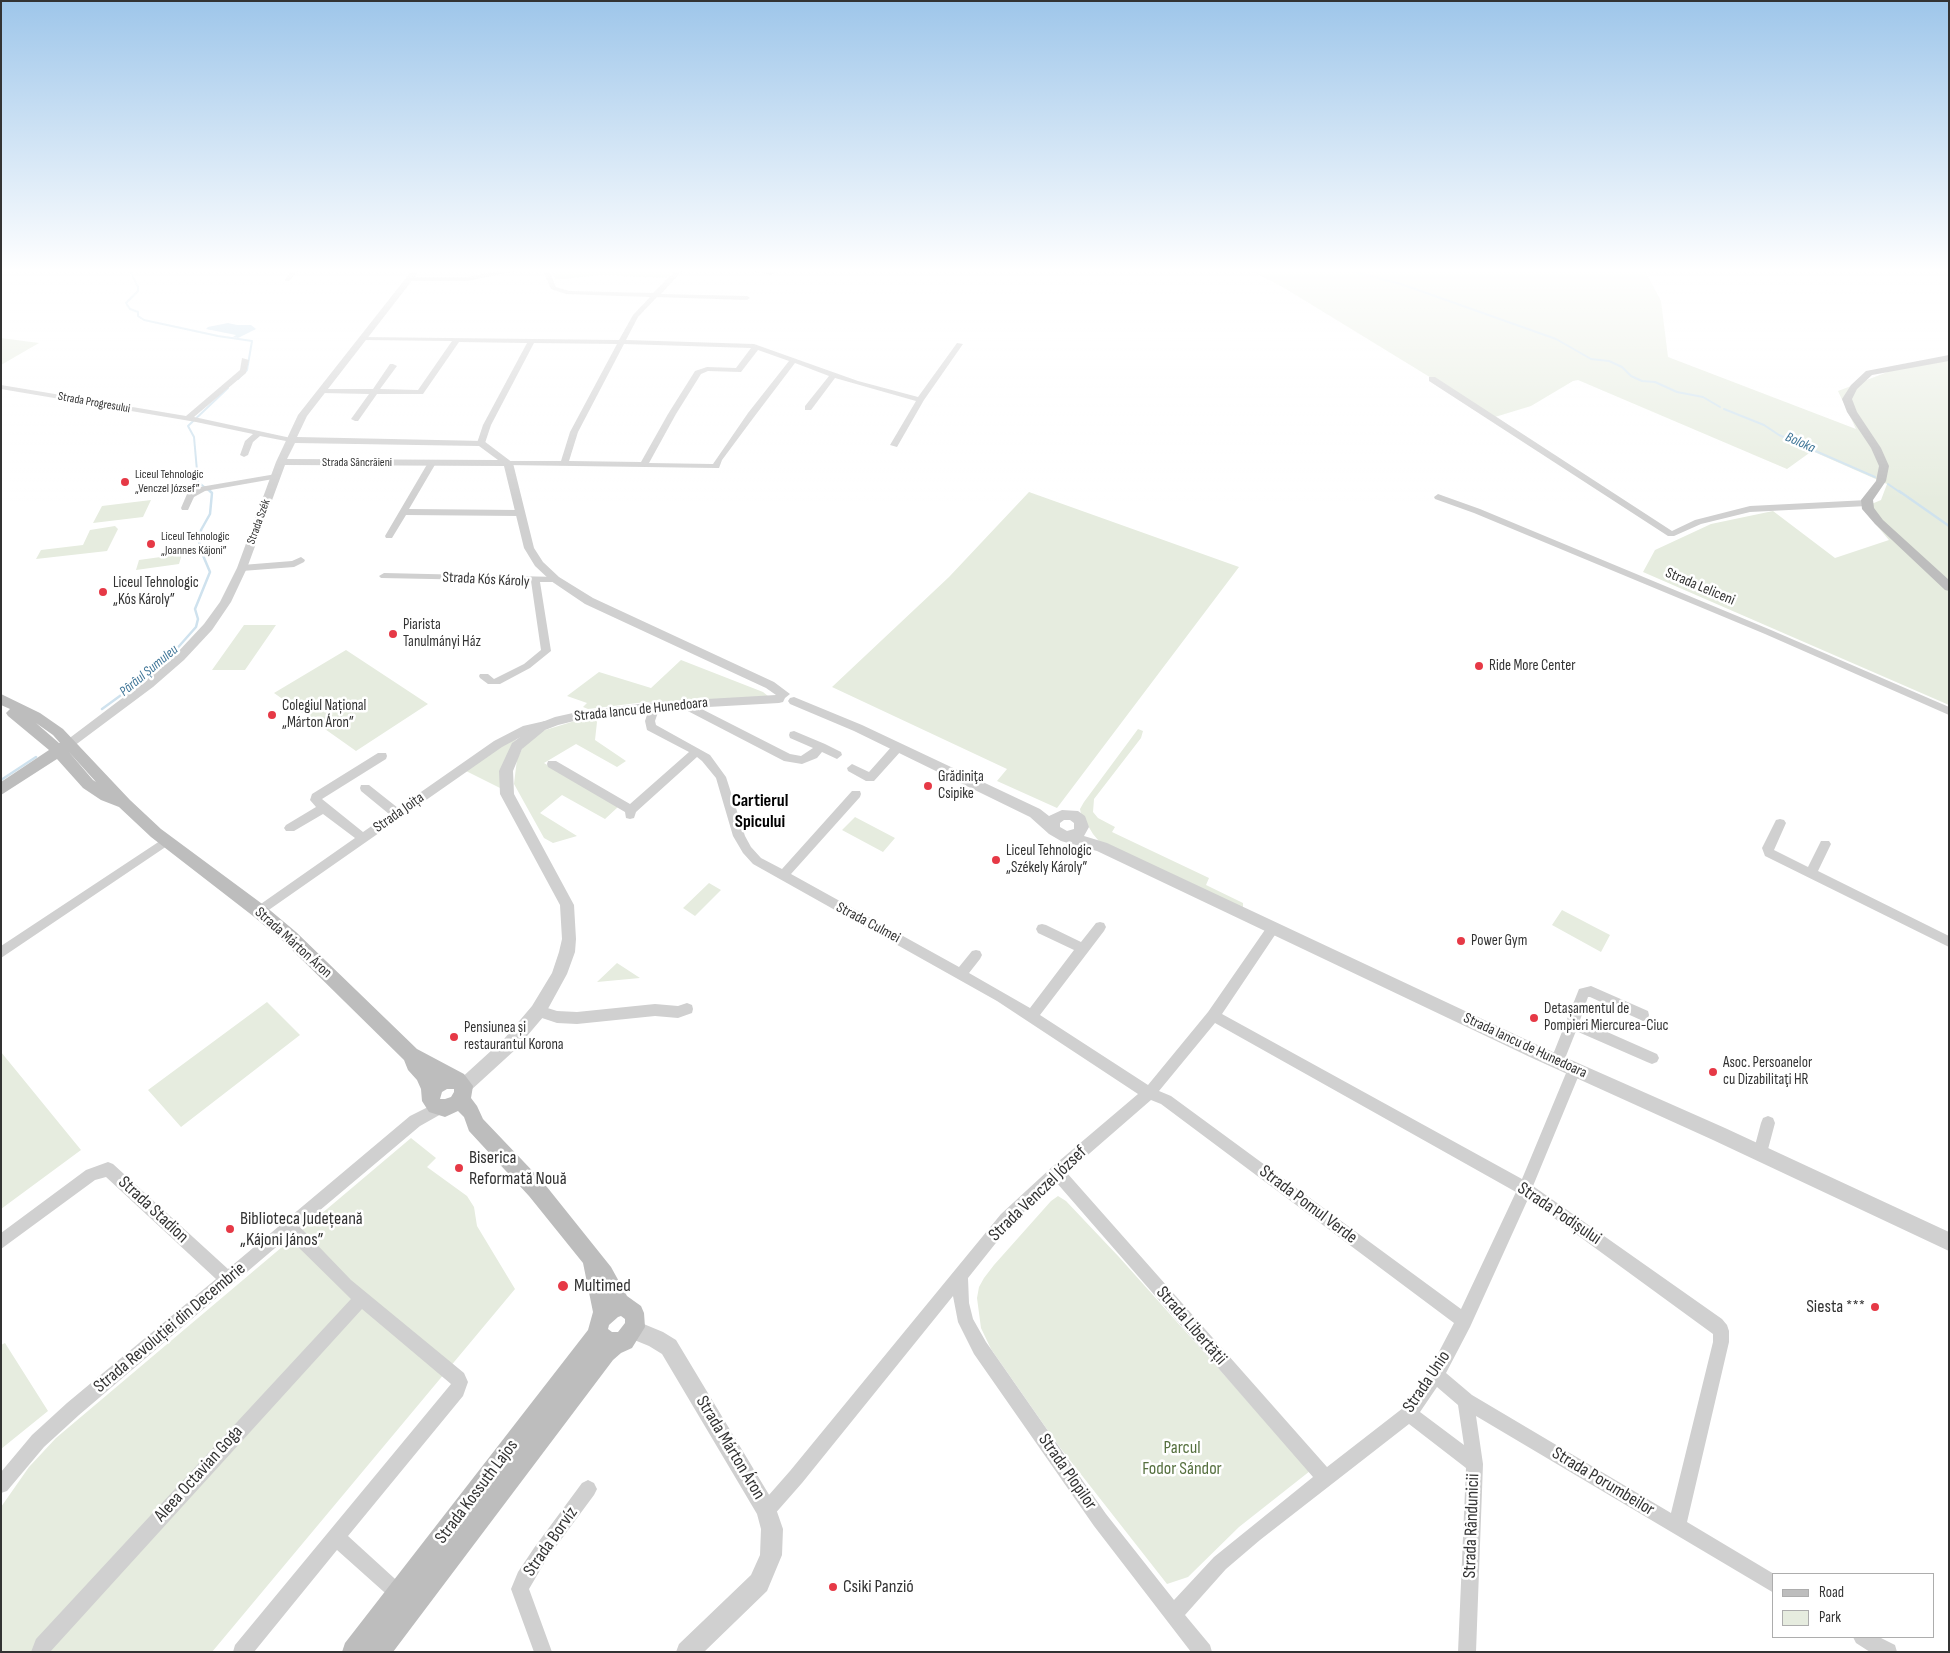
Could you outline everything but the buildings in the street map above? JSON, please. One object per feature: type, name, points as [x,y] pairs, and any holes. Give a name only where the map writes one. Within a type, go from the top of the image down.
[{"type":"main road","points":[[1949,358],[1869,373],[1849,393],[1848,405],[1876,448],[1884,466],[1881,481],[1866,504],[1871,514],[1949,587]]},
{"type":"main road","points":[[1,699],[35,716],[58,732],[63,748]]},
{"type":"main road","points":[[1,707],[18,716],[48,740],[63,748]]},
{"type":"main road","points":[[1,790],[63,748]]},
{"type":"main road","name":"Strada Márton Áron","points":[[63,748],[88,784],[106,796],[125,804],[166,841],[259,911],[290,937],[412,1056],[420,1058],[448,1095]]},
{"type":"main road","name":"Strada Márton Áron","points":[[412,1056],[414,1064],[448,1095]]},
{"type":"main road","points":[[448,1095],[463,1118],[476,1125],[552,1208],[590,1259],[609,1324],[625,1340],[634,1330],[636,1321],[634,1313],[628,1307],[609,1324]]},
{"type":"main road","name":"Strada Kossuth Lajos","points":[[354,1652],[609,1324]]},
{"type":"main road","name":"Strada Kossuth Lajos","points":[[378,1652],[606,1353],[609,1324]]},
{"type":"street","name":"Strada Szék","points":[[63,748],[149,684],[190,648],[218,613],[242,568],[281,462],[303,415],[358,346]]},
{"type":"street","points":[[322,391],[420,392],[453,346]]},
{"type":"street","points":[[481,443],[487,424],[529,346]]},
{"type":"street","points":[[564,464],[574,432],[619,346]]},
{"type":"street","points":[[733,346],[756,347],[834,374],[854,383],[920,400]]},
{"type":"street","points":[[894,445],[920,400],[958,346]]},
{"type":"street","points":[[643,466],[672,414],[698,373],[707,368],[738,370],[756,347]]},
{"type":"street","points":[[191,419],[244,371],[245,360]]},
{"type":"street","points":[[291,440],[481,443],[508,463],[716,466],[718,460],[751,415],[794,360]]},
{"type":"street","points":[[355,419],[393,366]]},
{"type":"street","points":[[808,408],[834,374]]},
{"type":"street","points":[[1432,379],[1671,534],[1698,522],[1750,509],[1866,504]]},
{"type":"street","name":"Strada Progresului","points":[[1,387],[191,419],[291,440]]},
{"type":"street","points":[[244,455],[249,441],[260,433]]},
{"type":"street","name":"Strada Sâncrăieni","points":[[281,462],[508,463]]},
{"type":"street","points":[[389,536],[432,463]]},
{"type":"street","name":"Strada Iancu de Hunedoara","points":[[508,463],[529,548],[539,564],[554,579],[589,601],[770,685],[786,698],[1056,821]]},
{"type":"street","points":[[185,508],[190,496],[203,489],[276,476]]},
{"type":"street","name":"Strada Leliceni","points":[[1438,497],[1477,511],[1760,628],[1949,711]]},
{"type":"street","points":[[404,512],[519,513]]},
{"type":"street","points":[[242,568],[294,564],[301,560]]},
{"type":"street","name":"Strada Kós Károly","points":[[384,576],[535,580],[546,651],[527,666],[496,682],[492,682],[484,676]]},
{"type":"street","points":[[535,580],[554,579]]},
{"type":"street","name":"Strada Iancu de Hunedoara","points":[[448,1095],[486,1066],[520,1034],[549,994],[567,952],[569,920],[567,905],[507,794],[506,783],[509,761],[517,746],[545,725],[582,715],[655,706],[786,698]]},
{"type":"street","points":[[686,704],[788,758],[802,760],[813,756],[821,747]]},
{"type":"street","name":"Strada Culmei","points":[[655,706],[650,722],[651,727],[706,758],[721,777],[737,831],[747,850],[757,861],[961,974],[1032,1016],[1149,1093]]},
{"type":"street","name":"Strada Joița","points":[[259,911],[498,744],[527,729],[545,725]]},
{"type":"street","points":[[794,734],[837,755]]},
{"type":"street","points":[[852,768],[870,778],[897,748]]},
{"type":"street","points":[[552,764],[630,813],[696,752]]},
{"type":"street","points":[[363,838],[324,808],[316,800],[316,797],[382,756]]},
{"type":"street","points":[[364,788],[397,814]]},
{"type":"street","points":[[782,876],[856,794]]},
{"type":"street","points":[[290,828],[324,808]]},
{"type":"street","points":[[1068,814],[1075,816],[1081,822],[1082,827],[1079,833],[1071,837],[1061,836],[1056,821],[1068,814]]},
{"type":"street","points":[[1780,822],[1768,848],[1769,853],[1949,942]]},
{"type":"street","name":"Strada Iancu de Hunedoara","points":[[1082,827],[1102,847]]},
{"type":"street","name":"Strada Iancu de Hunedoara","points":[[1071,837],[1102,847],[1574,1070],[1760,1153],[1949,1242]]},
{"type":"street","points":[[1,953],[166,841]]},
{"type":"street","points":[[1811,873],[1825,844]]},
{"type":"street","points":[[1032,1016],[1100,927]]},
{"type":"street","name":"Strada Venczel József","points":[[767,1510],[1006,1220],[1057,1172],[1149,1093],[1213,1016],[1273,928]]},
{"type":"street","points":[[1042,929],[1074,943],[1080,947],[1081,951]]},
{"type":"street","points":[[961,974],[976,955]]},
{"type":"street","points":[[1557,1062],[1583,992],[1591,991],[1643,1016]]},
{"type":"street","points":[[538,1011],[557,1017],[577,1018],[656,1010],[678,1012],[687,1010]]},
{"type":"street","name":"Strada Podișului","points":[[1213,1016],[1525,1189],[1710,1320],[1721,1331],[1721,1342],[1677,1526]]},
{"type":"street","points":[[1572,1025],[1580,1026],[1652,1058]]},
{"type":"street","name":"Strada Unio","points":[[1173,1615],[1234,1551],[1409,1414],[1436,1375],[1464,1321],[1525,1189],[1574,1070]]},
{"type":"street","name":"Strada Pomul Verde","points":[[1149,1093],[1166,1100],[1464,1321]]},
{"type":"street","name":"Strada Revoluției din Decembrie","points":[[1,1485],[53,1427],[448,1095]]},
{"type":"street","points":[[1760,1153],[1768,1123]]},
{"type":"street","name":"Strada Stadion","points":[[1,1242],[91,1175],[108,1169],[227,1279]]},
{"type":"street","name":"Strada Libertății","points":[[1057,1172],[1326,1479]]},
{"type":"street","points":[[242,1652],[457,1390],[460,1382],[324,1264],[289,1227]]},
{"type":"street","name":"Strada Plopilor","points":[[960,1277],[961,1303],[966,1322],[980,1348],[1100,1520],[1203,1652]]},
{"type":"street","name":"Aleea Octavian Goga","points":[[40,1652],[43,1646],[163,1513],[362,1298]]},
{"type":"street","name":"Strada Márton Áron","points":[[634,1330],[656,1338],[668,1347],[717,1424],[767,1510],[772,1529],[771,1555],[767,1567],[753,1590]]},
{"type":"street","name":"Strada Porumbeilor","points":[[1436,1375],[1466,1400],[1772,1583]]},
{"type":"street","name":"Strada Rândunicii","points":[[1466,1400],[1475,1464],[1467,1652]]},
{"type":"street","points":[[1409,1414],[1475,1464]]},
{"type":"street","name":"Strada Borvíz","points":[[543,1652],[520,1589],[524,1578],[540,1554],[588,1490]]},
{"type":"street","points":[[336,1537],[399,1594]]},
{"type":"street","points":[[686,1652],[753,1590]]},
{"type":"street","points":[[1864,1638],[1888,1652]]},
{"type":"green space","points":[[1,346],[34,346],[1,365]]},
{"type":"green space","points":[[1379,346],[1667,346],[1668,357],[1856,429],[1838,391],[1911,363],[1949,361],[1949,705],[1643,572],[1655,550],[1711,524],[1773,511],[1835,558],[1889,540],[1862,508],[1881,500],[1887,484],[1812,451],[1787,469],[1578,380],[1573,381],[1531,406],[1495,417]]},
{"type":"green space","points":[[1029,492],[1239,567],[1057,808],[997,781],[1007,769],[832,687],[949,577]]},
{"type":"green space","points":[[151,500],[143,517],[93,523],[102,506]]},
{"type":"green space","points":[[115,526],[118,529],[107,551],[36,559],[41,550],[83,545],[90,530]]},
{"type":"green space","points":[[182,554],[179,564],[136,570],[139,560]]},
{"type":"green space","points":[[244,625],[276,625],[245,670],[212,670]]},
{"type":"green space","points":[[346,650],[428,704],[356,751],[274,693]]},
{"type":"green space","points":[[681,660],[763,692],[768,696],[724,701],[646,702],[588,709],[583,707],[587,703],[567,696],[599,672],[651,688]]},
{"type":"green space","points":[[588,717],[595,719],[597,722],[595,740],[626,761],[617,767],[576,744],[544,763],[618,807],[605,819],[562,795],[540,813],[577,836],[553,843],[544,838],[514,784],[517,759],[523,747],[542,731]]},
{"type":"green space","points":[[1138,729],[1143,731],[1141,738],[1094,799],[1093,812],[1098,818],[1115,827],[1112,832],[1209,878],[1206,885],[1243,903],[1243,910],[1103,846],[1081,814],[1080,809],[1084,802]]},
{"type":"green space","points":[[520,735],[512,744],[500,788],[466,771],[500,746]]},
{"type":"green space","points":[[855,817],[895,838],[883,852],[842,830]]},
{"type":"green space","points":[[709,883],[721,890],[695,916],[683,908]]},
{"type":"green space","points":[[1562,910],[1610,935],[1601,952],[1552,925]]},
{"type":"green space","points":[[617,963],[640,978],[597,982]]},
{"type":"green space","points":[[267,1002],[300,1035],[181,1127],[148,1090]]},
{"type":"green space","points":[[1,1052],[81,1150],[1,1209]]},
{"type":"green space","points":[[411,1138],[436,1158],[427,1167],[467,1196],[474,1207],[477,1226],[515,1289],[212,1652],[1,1652],[1,1507],[29,1467],[56,1438]]},
{"type":"green space","name":"Parcul Fodor Sándor","points":[[1058,1196],[1066,1201],[1119,1257],[1310,1471],[1239,1527],[1188,1577],[1167,1584],[1058,1445],[991,1349],[981,1328],[977,1298],[979,1287],[984,1278],[1051,1201]]},
{"type":"green space","points":[[5,1343],[48,1411],[1,1449],[1,1345]]},
{"type":"waterway","name":"Pârâul Șumuleu","points":[[238,379],[247,370],[251,346]]},
{"type":"waterway","name":"Boloka","points":[[1568,346],[1591,359],[1609,361],[1622,367],[1631,376],[1642,381],[1655,382],[1677,392],[1703,397],[1720,407]]},
{"type":"waterway","name":"Pârâul Șumuleu","points":[[212,493],[198,482],[194,437],[188,426],[228,388]]},
{"type":"waterway","name":"Boloka","points":[[1724,409],[1764,425],[1779,435],[1875,477]]},
{"type":"waterway","name":"Boloka","points":[[1888,484],[1901,493]]},
{"type":"waterway","name":"Boloka","points":[[1899,491],[1949,526]]},
{"type":"waterway","name":"Pârâul Șumuleu","points":[[102,709],[139,682],[173,653],[196,627],[198,619],[195,609],[210,572],[199,546],[201,530],[210,514],[212,493]]},
{"type":"waterway","name":"Pârâul Șumuleu","points":[[1,780],[36,757]]},
{"type":"place","name":"Liceul Tehnologic „Venczel József”","points":[[125,482]]},
{"type":"place","name":"Liceul Tehnologic „Joannes Kájoni”","points":[[151,544]]},
{"type":"place","name":"Liceul Tehnologic „Kós Károly”","points":[[103,592]]},
{"type":"place","name":"Piarista Tanulmányi Ház","points":[[393,634]]},
{"type":"place","name":"Ride More Center","points":[[1479,666]]},
{"type":"place","name":"Colegiul Național „Márton Áron”","points":[[272,715]]},
{"type":"place","name":"Grădiniţa Csipike","points":[[928,786]]},
{"type":"place","name":"Liceul Tehnologic „Székely Károly”","points":[[996,860]]},
{"type":"place","name":"Power Gym","points":[[1461,941]]},
{"type":"place","name":"Detașamentul de Pompieri Miercurea-Ciuc","points":[[1534,1018]]},
{"type":"place","name":"Pensiunea și restaurantul Korona","points":[[454,1037]]},
{"type":"place","name":"Asoc. Persoanelor cu Dizabilitaţi HR","points":[[1713,1072]]},
{"type":"place","name":"Biserica Reformată Nouă","points":[[459,1168]]},
{"type":"place","name":"Biblioteca Județeană „Kájoni János”","points":[[230,1229]]},
{"type":"place","name":"Multimed","points":[[563,1286]]},
{"type":"place","name":"Siesta ***","points":[[1875,1307]]},
{"type":"place","name":"Csiki Panzió","points":[[833,1587]]},
{"type":"district","name":"Cartierul Spicului","points":[[760,811]]}]
